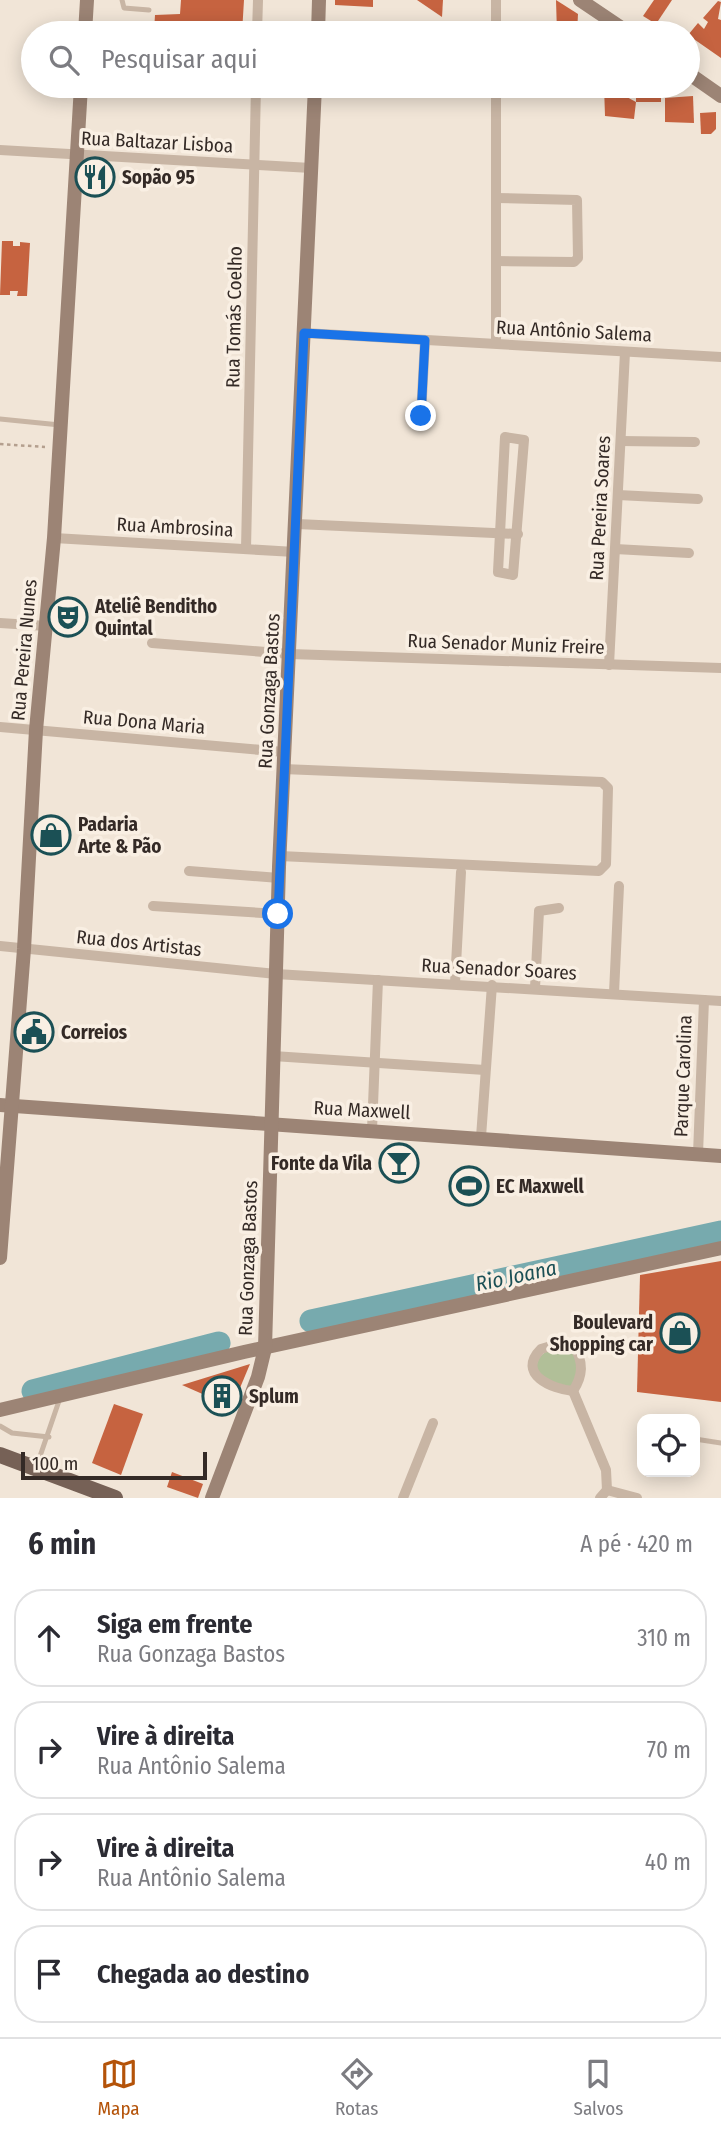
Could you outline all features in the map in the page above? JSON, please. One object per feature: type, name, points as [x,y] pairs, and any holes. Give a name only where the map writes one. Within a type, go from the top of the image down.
[{"type":"main road","points":[[86,21],[87,0]]},
{"type":"main road","points":[[318,21],[319,0]]},
{"type":"main road","points":[[580,0],[611,21]]},
{"type":"main road","points":[[700,81],[721,96]]},
{"type":"main road","name":"Rua Pereira Nunes","points":[[0,1258],[6,1105],[24,949],[36,730],[54,538],[80,98]]},
{"type":"main road","name":"Rua Gonzaga Bastos","points":[[212,1498],[258,1377],[265,1348],[283,769],[297,524],[314,98]]},
{"type":"main road","name":"Rua Maxwell","points":[[6,1105],[721,1156]]},
{"type":"main road","points":[[0,1410],[265,1348],[721,1248]]},
{"type":"main road","points":[[0,1455],[115,1498]]},
{"type":"street","points":[[257,21],[258,0]]},
{"type":"street","points":[[496,0],[496,21]]},
{"type":"street","name":"Rua Tomás Coelho","points":[[246,549],[256,98]]},
{"type":"street","points":[[496,98],[496,343]]},
{"type":"street","name":"Rua Baltazar Lisboa","points":[[0,150],[311,168]]},
{"type":"street","points":[[496,198],[577,200],[578,258],[574,262],[496,261]]},
{"type":"street","name":"Rua Antônio Salema","points":[[304,333],[721,357]]},
{"type":"street","points":[[421,416],[425,340]]},
{"type":"street","name":"Rua Pereira Soares","points":[[610,665],[625,352]]},
{"type":"street","points":[[505,437],[524,440],[513,575],[498,572],[501,534],[505,437]]},
{"type":"street","points":[[621,441],[695,442]]},
{"type":"street","points":[[618,495],[698,499]]},
{"type":"street","points":[[297,524],[518,534]]},
{"type":"street","name":"Rua Ambrosina","points":[[54,538],[295,552]]},
{"type":"street","points":[[615,549],[690,553]]},
{"type":"street","points":[[0,623],[46,626]]},
{"type":"street","name":"Rua Senador Muniz Freire","points":[[152,643],[290,654],[721,668]]},
{"type":"street","name":"Rua Dona Maria","points":[[0,727],[284,752]]},
{"type":"street","points":[[280,856],[599,871],[606,864],[608,788],[602,782],[283,769]]},
{"type":"street","points":[[189,871],[279,878]]},
{"type":"street","points":[[455,983],[461,873]]},
{"type":"street","points":[[614,993],[619,886]]},
{"type":"street","points":[[153,906],[278,914]]},
{"type":"street","points":[[535,988],[539,909],[559,908]]},
{"type":"street","name":"Rua dos Artistas","points":[[0,946],[276,974]]},
{"type":"street","name":"Rua Senador Soares","points":[[276,974],[721,1000]]},
{"type":"street","points":[[372,1130],[377,980]]},
{"type":"street","points":[[481,1137],[492,985]]},
{"type":"street","name":"Parque Carolina","points":[[698,1154],[704,1000]]},
{"type":"street","points":[[273,1055],[485,1070]]},
{"type":"street","points":[[573,1391],[550,1387],[536,1376],[533,1361],[541,1349],[561,1343],[574,1348],[582,1367],[573,1391],[606,1470],[604,1494],[637,1498]]},
{"type":"street","points":[[403,1498],[433,1423]]},
{"type":"lane","points":[[122,0],[124,8],[149,9]]},
{"type":"lane","points":[[0,419],[60,425]]},
{"type":"lane","points":[[36,1468],[49,1437],[60,1396]]},
{"type":"lane","points":[[0,1426],[12,1433],[49,1437]]},
{"type":"lane","points":[[700,1440],[721,1443]]},
{"type":"path","points":[[0,444],[59,447]]},
{"type":"green space","points":[[563,1346],[573,1351],[577,1365],[577,1374],[570,1387],[560,1387],[537,1373],[540,1357]]},
{"type":"building","points":[[181,0],[244,0],[243,21],[155,21],[155,15],[180,14]]},
{"type":"building","points":[[335,0],[373,0],[373,7],[335,5]]},
{"type":"building","points":[[417,0],[443,0],[442,17]]},
{"type":"building","points":[[556,0],[578,14],[578,21],[557,21]]},
{"type":"building","points":[[654,0],[672,0],[658,21],[651,21],[643,16]]},
{"type":"building","points":[[718,1],[721,2],[718,19],[721,20],[721,58],[700,43],[700,25],[704,29],[708,22],[703,18]]},
{"type":"building","points":[[604,98],[629,98],[636,102],[634,119],[605,116]]},
{"type":"building","points":[[636,98],[661,98],[661,102],[636,102]]},
{"type":"building","points":[[665,98],[693,98],[694,123],[665,122]]},
{"type":"building","points":[[716,112],[716,129],[711,134],[701,134],[700,113]]},
{"type":"building","points":[[2,241],[13,241],[13,246],[20,246],[20,242],[30,243],[27,296],[17,296],[18,291],[10,291],[10,295],[0,295]]},
{"type":"building","name":"Boulevard Shopping car","points":[[721,1261],[721,1402],[637,1392],[640,1275]]},
{"type":"building","name":"Splum","points":[[250,1364],[232,1407],[182,1385]]},
{"type":"building","points":[[114,1404],[143,1414],[121,1475],[92,1463]]},
{"type":"building","points":[[172,1472],[203,1484],[198,1498],[167,1487]]},
{"type":"waterway","name":"Rio Joana","points":[[311,1321],[721,1232]]},
{"type":"waterway","name":"Rio Joana","points":[[33,1391],[219,1343]]},
{"type":"place","name":"Sopão 95","points":[[95,177]]},
{"type":"place","name":"Ateliê Benditho Quintal","points":[[68,617]]},
{"type":"place","name":"Padaria Arte & Pão","points":[[51,835]]},
{"type":"place","name":"Correios","points":[[34,1032]]},
{"type":"place","name":"Fonte da Vila","points":[[399,1163]]},
{"type":"place","name":"EC Maxwell","points":[[469,1186]]},
{"type":"place","name":"Boulevard Shopping car","points":[[680,1333]]},
{"type":"place","name":"Splum","points":[[222,1396]]},
{"type":"route","points":[[278,914],[304,333],[425,340],[421,416]]}]
